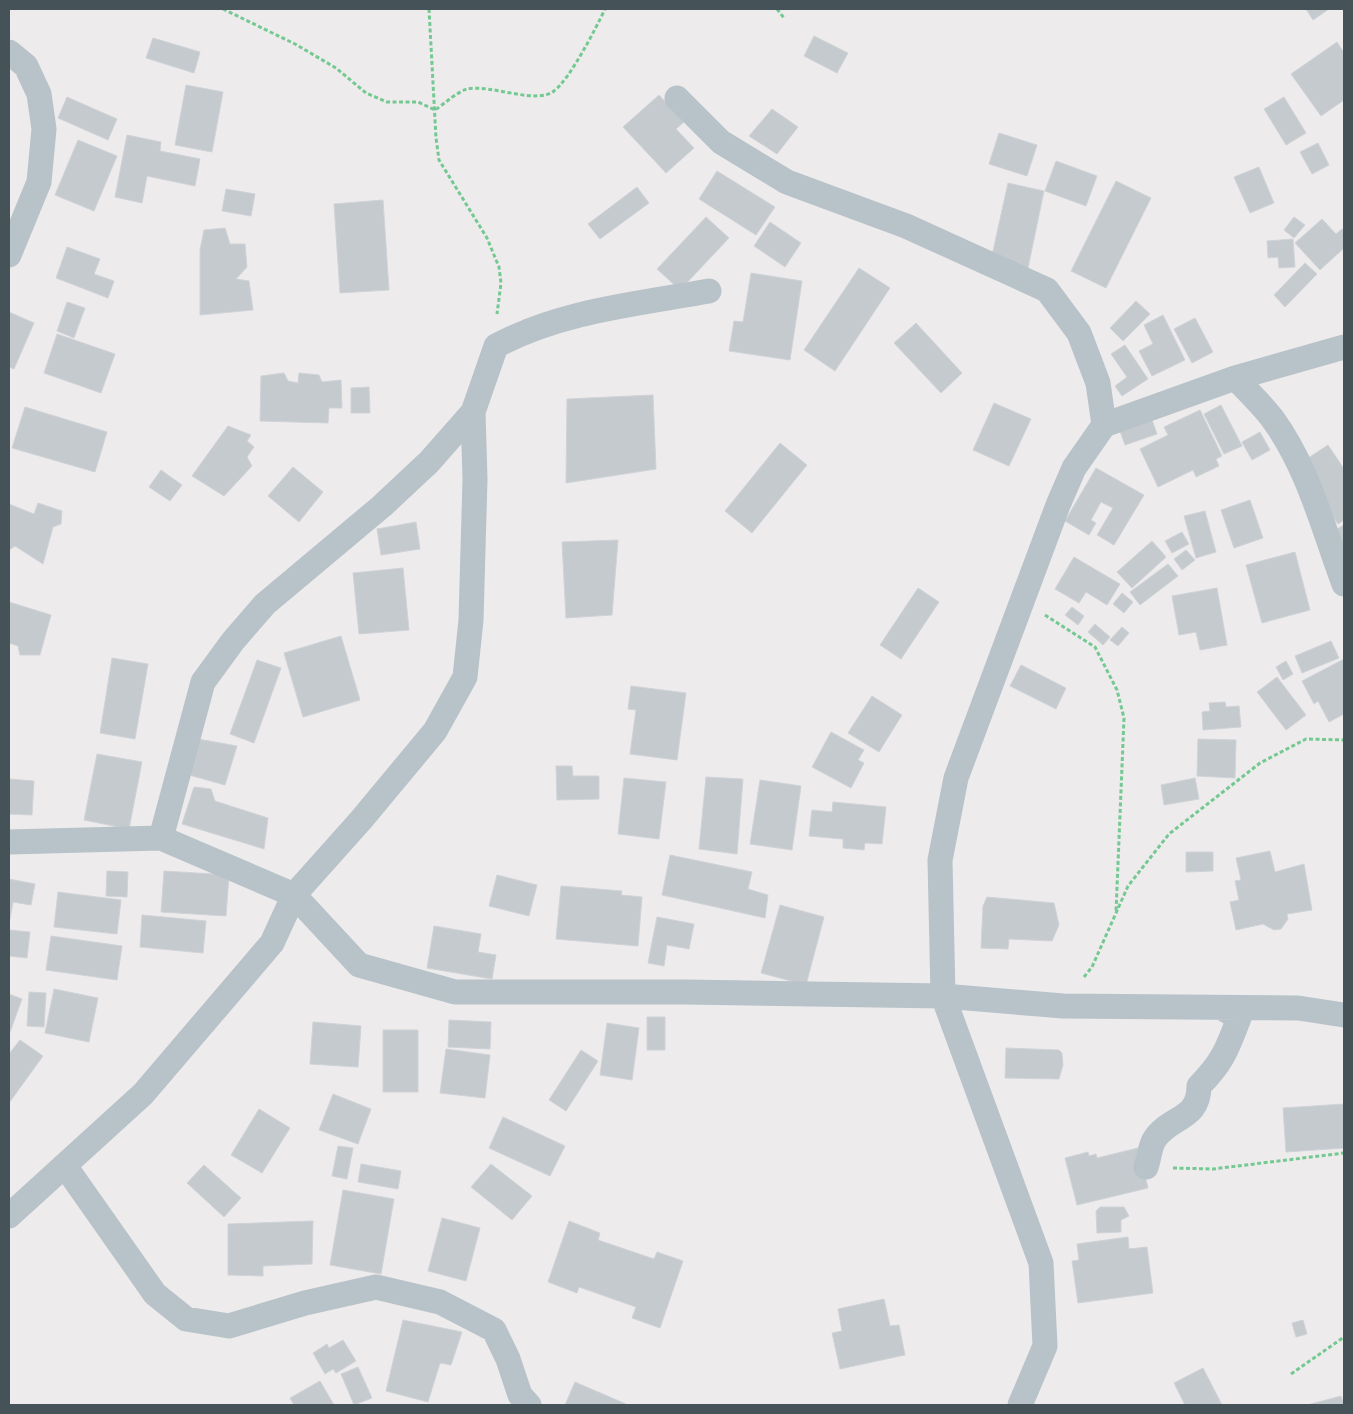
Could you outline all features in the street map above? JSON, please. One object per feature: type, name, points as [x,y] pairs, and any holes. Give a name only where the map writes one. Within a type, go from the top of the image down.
[{"type":"street","points":[[9,52],[26,66],[39,94],[44,129],[39,182],[9,255]]},
{"type":"street","points":[[677,98],[721,142],[787,182],[906,226],[1048,290],[1079,333],[1098,383],[1104,425]]},
{"type":"street","points":[[9,1216],[143,1094],[272,943],[294,895],[361,820],[435,731],[465,677],[471,620],[475,479],[473,412],[496,346],[523,331],[606,309],[709,291]]},
{"type":"street","points":[[1020,1405],[1046,1346],[1042,1263],[943,996],[940,860],[956,778],[1022,599],[1074,468],[1104,425],[1235,378],[1344,347]]},
{"type":"street","points":[[1235,378],[1272,418],[1285,439],[1322,518],[1344,584]]},
{"type":"street","points":[[161,838],[203,682],[213,668],[265,604],[389,499],[429,462],[473,412]]},
{"type":"street","points":[[9,842],[161,838],[294,895],[359,965],[455,992],[686,992],[943,996],[1063,1006],[1298,1008],[1344,1015]]},
{"type":"street","points":[[1146,1167],[1154,1140],[1171,1124],[1191,1112],[1199,1100],[1199,1086],[1217,1068],[1225,1054],[1239,1018],[1222,1008]]},
{"type":"street","points":[[65,1166],[155,1294],[186,1319],[229,1326],[306,1303],[376,1287],[440,1302],[494,1330],[508,1359],[520,1395],[529,1405]]},
{"type":"path","points":[[223,9],[294,44],[336,68],[366,93],[387,102],[418,102],[435,110]]},
{"type":"path","points":[[429,9],[436,138],[439,160],[487,238],[499,267],[501,283],[496,346]]},
{"type":"path","points":[[435,110],[467,89],[502,90],[534,96],[554,91],[571,69],[596,28],[605,9]]},
{"type":"path","points":[[777,9],[784,18]]},
{"type":"path","points":[[1022,599],[1095,647],[1117,690],[1124,718],[1121,809],[1117,850],[1116,915]]},
{"type":"path","points":[[1063,1006],[1092,967],[1128,886],[1169,834],[1260,763],[1306,739],[1344,740]]},
{"type":"path","points":[[1146,1167],[1213,1168],[1344,1153]]},
{"type":"path","points":[[1291,1374],[1344,1337]]},
{"type":"building","points":[[1306,9],[1329,9],[1313,20]]},
{"type":"building","points":[[814,36],[848,53],[837,73],[804,56]]},
{"type":"building","points":[[153,38],[200,52],[194,73],[146,58]]},
{"type":"building","points":[[1337,42],[1344,53],[1344,100],[1321,116],[1291,74]]},
{"type":"building","points":[[186,85],[223,92],[212,152],[175,145]]},
{"type":"building","points":[[659,95],[684,122],[676,129],[694,148],[666,173],[623,127]]},
{"type":"building","points":[[67,97],[117,119],[108,140],[58,118]]},
{"type":"building","points":[[1284,97],[1306,133],[1286,145],[1264,109]]},
{"type":"building","points":[[772,109],[798,127],[777,154],[749,136]]},
{"type":"building","points":[[999,133],[1037,145],[1027,176],[989,164]]},
{"type":"building","points":[[127,135],[161,142],[160,151],[200,159],[195,186],[147,176],[142,203],[115,197]]},
{"type":"building","points":[[78,140],[117,156],[94,211],[55,195]]},
{"type":"building","points":[[1318,143],[1329,165],[1312,174],[1300,152]]},
{"type":"building","points":[[1056,161],[1097,176],[1086,206],[1045,191]]},
{"type":"building","points":[[1259,167],[1274,203],[1250,213],[1234,177]]},
{"type":"building","points":[[717,171],[775,207],[756,235],[699,199]]},
{"type":"building","points":[[1116,181],[1151,198],[1106,288],[1071,271]]},
{"type":"building","points":[[1008,183],[1044,191],[1028,268],[991,260]]},
{"type":"building","points":[[637,187],[649,203],[600,239],[588,224]]},
{"type":"building","points":[[226,189],[255,194],[251,216],[222,211]]},
{"type":"building","points":[[383,200],[389,290],[340,293],[334,204]]},
{"type":"building","points":[[706,217],[729,238],[680,290],[657,269]]},
{"type":"building","points":[[1294,217],[1305,225],[1294,238],[1284,230]]},
{"type":"building","points":[[1322,219],[1336,234],[1342,229],[1344,231],[1344,248],[1320,270],[1295,243]]},
{"type":"building","points":[[770,222],[801,243],[785,267],[754,246]]},
{"type":"building","points":[[225,228],[230,244],[245,244],[247,267],[236,279],[249,281],[253,310],[200,315],[200,250],[204,230]]},
{"type":"building","points":[[1293,239],[1295,267],[1279,268],[1278,257],[1268,258],[1267,241]]},
{"type":"building","points":[[67,247],[100,259],[94,274],[114,281],[108,298],[56,278]]},
{"type":"building","points":[[1305,263],[1317,274],[1285,307],[1274,295]]},
{"type":"building","points":[[859,268],[890,288],[835,371],[804,350]]},
{"type":"building","points":[[751,273],[802,281],[790,360],[729,351],[734,321],[743,322]]},
{"type":"building","points":[[1136,301],[1150,314],[1123,341],[1110,328]]},
{"type":"building","points":[[67,302],[85,308],[74,338],[57,331]]},
{"type":"building","points":[[9,312],[34,323],[14,369],[9,367]]},
{"type":"building","points":[[1163,315],[1185,360],[1152,376],[1139,351],[1153,344],[1144,325]]},
{"type":"building","points":[[1195,318],[1213,352],[1192,363],[1174,329]]},
{"type":"building","points":[[916,323],[962,373],[941,393],[894,343]]},
{"type":"building","points":[[57,334],[115,354],[101,393],[44,373]]},
{"type":"building","points":[[1125,345],[1148,379],[1122,396],[1115,386],[1127,377],[1111,354]]},
{"type":"building","points":[[284,373],[288,381],[298,383],[299,373],[319,375],[322,382],[341,380],[342,408],[329,408],[328,423],[260,421],[261,376]]},
{"type":"building","points":[[369,387],[370,413],[351,413],[351,388]]},
{"type":"building","points":[[653,395],[656,469],[566,483],[567,399]]},
{"type":"building","points":[[994,403],[1031,419],[1009,466],[973,450]]},
{"type":"building","points":[[1221,405],[1242,446],[1224,454],[1204,414]]},
{"type":"building","points":[[25,407],[107,432],[95,472],[12,448]]},
{"type":"building","points":[[1200,410],[1222,456],[1216,459],[1219,466],[1196,477],[1193,470],[1158,487],[1140,449],[1168,435],[1164,427]]},
{"type":"building","points":[[1151,417],[1157,434],[1125,445],[1119,428]]},
{"type":"building","points":[[228,426],[251,435],[247,441],[254,447],[247,457],[252,466],[224,496],[192,476]]},
{"type":"building","points":[[1260,432],[1270,450],[1252,460],[1242,442]]},
{"type":"building","points":[[780,443],[807,465],[752,533],[725,511]]},
{"type":"building","points":[[1328,445],[1344,469],[1344,520],[1338,524],[1299,464]]},
{"type":"building","points":[[293,467],[323,492],[299,522],[268,496]]},
{"type":"building","points":[[1096,468],[1144,495],[1114,545],[1097,535],[1113,508],[1101,502],[1091,520],[1096,523],[1089,535],[1065,521]]},
{"type":"building","points":[[161,470],[182,485],[170,501],[149,487]]},
{"type":"building","points":[[1250,500],[1263,538],[1234,548],[1221,510]]},
{"type":"building","points":[[38,503],[62,511],[61,524],[53,527],[43,564],[15,546],[9,550],[9,504],[34,514]]},
{"type":"building","points":[[1205,511],[1216,552],[1196,558],[1184,516]]},
{"type":"building","points":[[416,522],[420,549],[381,555],[377,529]]},
{"type":"building","points":[[1344,525],[1344,557],[1330,533]]},
{"type":"building","points":[[1182,532],[1189,544],[1172,553],[1165,541]]},
{"type":"building","points":[[618,540],[612,615],[566,618],[562,542]]},
{"type":"building","points":[[1152,541],[1166,557],[1132,588],[1117,572]]},
{"type":"building","points":[[1186,550],[1195,560],[1182,570],[1174,559]]},
{"type":"building","points":[[1295,552],[1310,610],[1262,623],[1246,565]]},
{"type":"building","points":[[1074,557],[1120,584],[1107,605],[1086,592],[1079,603],[1055,589]]},
{"type":"building","points":[[1168,564],[1178,576],[1140,605],[1130,592]]},
{"type":"building","points":[[403,568],[409,630],[359,634],[353,573]]},
{"type":"building","points":[[918,588],[939,602],[901,659],[880,645]]},
{"type":"building","points":[[1217,588],[1227,645],[1200,650],[1196,632],[1179,635],[1172,596]]},
{"type":"building","points":[[1122,593],[1133,602],[1124,613],[1113,604]]},
{"type":"building","points":[[9,602],[51,615],[40,655],[20,655],[18,646],[9,643]]},
{"type":"building","points":[[1072,607],[1084,616],[1078,625],[1065,615]]},
{"type":"building","points":[[1095,624],[1110,637],[1103,645],[1088,632]]},
{"type":"building","points":[[1122,627],[1129,633],[1118,646],[1110,640]]},
{"type":"building","points":[[341,636],[360,700],[303,717],[284,653]]},
{"type":"building","points":[[1331,641],[1339,658],[1302,673],[1295,656]]},
{"type":"building","points":[[112,658],[148,664],[135,739],[100,733]]},
{"type":"building","points":[[1344,659],[1344,714],[1329,722],[1318,701],[1314,704],[1302,681]]},
{"type":"building","points":[[257,660],[281,668],[254,743],[230,734]]},
{"type":"building","points":[[1286,661],[1293,674],[1283,680],[1276,667]]},
{"type":"building","points":[[1021,665],[1066,688],[1056,709],[1010,686]]},
{"type":"building","points":[[1277,677],[1306,715],[1286,730],[1257,692]]},
{"type":"building","points":[[631,686],[686,693],[677,760],[630,754],[636,710],[628,709]]},
{"type":"building","points":[[872,696],[902,715],[879,752],[848,733]]},
{"type":"building","points":[[1225,702],[1226,707],[1239,706],[1241,727],[1203,730],[1202,712],[1210,711],[1209,703]]},
{"type":"building","points":[[831,732],[864,750],[858,760],[864,763],[851,788],[812,767]]},
{"type":"building","points":[[198,739],[237,746],[225,785],[189,775]]},
{"type":"building","points":[[1198,739],[1236,740],[1235,778],[1197,776]]},
{"type":"building","points":[[97,754],[142,762],[129,829],[84,820]]},
{"type":"building","points":[[556,766],[572,766],[573,776],[599,776],[599,799],[557,800]]},
{"type":"building","points":[[706,777],[743,779],[737,854],[699,849]]},
{"type":"building","points":[[624,778],[666,782],[659,839],[618,834]]},
{"type":"building","points":[[1195,778],[1199,799],[1164,805],[1161,785]]},
{"type":"building","points":[[9,779],[34,781],[32,815],[9,814]]},
{"type":"building","points":[[760,780],[801,786],[792,850],[750,844]]},
{"type":"building","points":[[194,787],[211,789],[215,801],[268,818],[264,849],[182,824]]},
{"type":"building","points":[[833,802],[886,807],[882,844],[865,843],[864,850],[843,848],[843,839],[809,836],[812,810],[832,812]]},
{"type":"building","points":[[1270,851],[1275,872],[1304,864],[1312,910],[1287,914],[1288,919],[1281,929],[1274,930],[1263,924],[1236,930],[1230,902],[1239,900],[1235,881],[1241,880],[1236,858]]},
{"type":"building","points":[[1186,852],[1213,852],[1213,871],[1186,872]]},
{"type":"building","points":[[670,855],[752,872],[748,889],[768,895],[765,918],[662,895]]},
{"type":"building","points":[[107,871],[128,872],[127,897],[106,896]]},
{"type":"building","points":[[164,871],[229,875],[226,916],[161,912]]},
{"type":"building","points":[[497,875],[537,885],[529,916],[489,906]]},
{"type":"building","points":[[9,879],[35,884],[31,905],[13,902],[10,919]]},
{"type":"building","points":[[561,886],[622,891],[621,895],[642,897],[638,946],[556,939]]},
{"type":"building","points":[[58,892],[121,900],[117,934],[54,927]]},
{"type":"building","points":[[987,897],[1054,903],[1059,925],[1052,941],[1009,939],[1008,949],[981,948],[983,906]]},
{"type":"building","points":[[780,905],[824,917],[806,985],[761,973]]},
{"type":"building","points":[[142,915],[206,921],[203,953],[140,947]]},
{"type":"building","points":[[657,917],[694,924],[689,949],[667,945],[664,966],[648,963]]},
{"type":"building","points":[[434,926],[481,934],[478,952],[496,955],[492,979],[427,968]]},
{"type":"building","points":[[9,930],[30,932],[27,958],[9,956]]},
{"type":"building","points":[[51,936],[122,946],[117,980],[46,970]]},
{"type":"building","points":[[54,989],[98,998],[89,1042],[45,1033]]},
{"type":"building","points":[[29,992],[46,993],[44,1027],[27,1026]]},
{"type":"building","points":[[9,994],[22,999],[9,1035]]},
{"type":"building","points":[[647,1017],[665,1017],[665,1050],[647,1050]]},
{"type":"building","points":[[449,1020],[491,1022],[490,1049],[448,1047]]},
{"type":"building","points":[[313,1022],[361,1026],[358,1067],[310,1064]]},
{"type":"building","points":[[607,1023],[639,1028],[632,1080],[600,1075]]},
{"type":"building","points":[[383,1030],[418,1030],[418,1092],[383,1092]]},
{"type":"building","points":[[20,1040],[43,1056],[9,1103],[9,1054]]},
{"type":"building","points":[[1006,1048],[1059,1050],[1062,1053],[1063,1065],[1059,1079],[1005,1078]]},
{"type":"building","points":[[446,1049],[490,1055],[485,1098],[440,1093]]},
{"type":"building","points":[[581,1050],[598,1061],[566,1111],[549,1100]]},
{"type":"building","points":[[333,1094],[371,1109],[358,1144],[319,1130]]},
{"type":"building","points":[[1344,1104],[1344,1148],[1286,1152],[1283,1108]]},
{"type":"building","points":[[259,1109],[290,1128],[262,1173],[231,1155]]},
{"type":"building","points":[[503,1117],[565,1146],[550,1176],[489,1148]]},
{"type":"building","points":[[338,1146],[353,1148],[347,1179],[332,1176]]},
{"type":"building","points":[[1138,1148],[1148,1188],[1077,1205],[1065,1158],[1088,1152],[1089,1156],[1096,1154],[1097,1158]]},
{"type":"building","points":[[361,1164],[401,1171],[398,1189],[358,1182]]},
{"type":"building","points":[[491,1164],[532,1196],[512,1220],[471,1187]]},
{"type":"building","points":[[204,1165],[241,1198],[224,1217],[187,1183]]},
{"type":"building","points":[[343,1190],[394,1199],[381,1274],[330,1265]]},
{"type":"building","points":[[1100,1207],[1124,1207],[1129,1216],[1121,1220],[1121,1232],[1097,1233],[1096,1211]]},
{"type":"building","points":[[442,1218],[480,1228],[466,1281],[428,1271]]},
{"type":"building","points":[[313,1221],[312,1264],[263,1266],[263,1276],[228,1275],[228,1224]]},
{"type":"building","points":[[569,1221],[600,1233],[598,1240],[654,1259],[657,1252],[683,1261],[660,1328],[632,1318],[636,1307],[579,1287],[577,1293],[548,1282]]},
{"type":"building","points":[[1128,1237],[1129,1249],[1147,1247],[1153,1293],[1078,1303],[1072,1261],[1079,1260],[1077,1244]]},
{"type":"building","points":[[884,1299],[890,1326],[899,1325],[905,1355],[840,1369],[832,1333],[842,1331],[838,1309]]},
{"type":"building","points":[[403,1320],[462,1332],[451,1365],[440,1363],[428,1402],[386,1391]]},
{"type":"building","points":[[1303,1320],[1307,1334],[1296,1337],[1292,1323]]},
{"type":"building","points":[[343,1340],[356,1361],[336,1373],[333,1369],[325,1374],[313,1353],[327,1344],[329,1348]]},
{"type":"building","points":[[358,1367],[372,1398],[354,1405],[341,1374]]},
{"type":"building","points":[[1203,1368],[1222,1405],[1185,1405],[1174,1383]]},
{"type":"building","points":[[320,1381],[334,1405],[294,1405],[290,1398]]},
{"type":"building","points":[[575,1382],[626,1404],[565,1405]]},
{"type":"building","points":[[1341,1396],[1344,1405],[1307,1405]]}]
